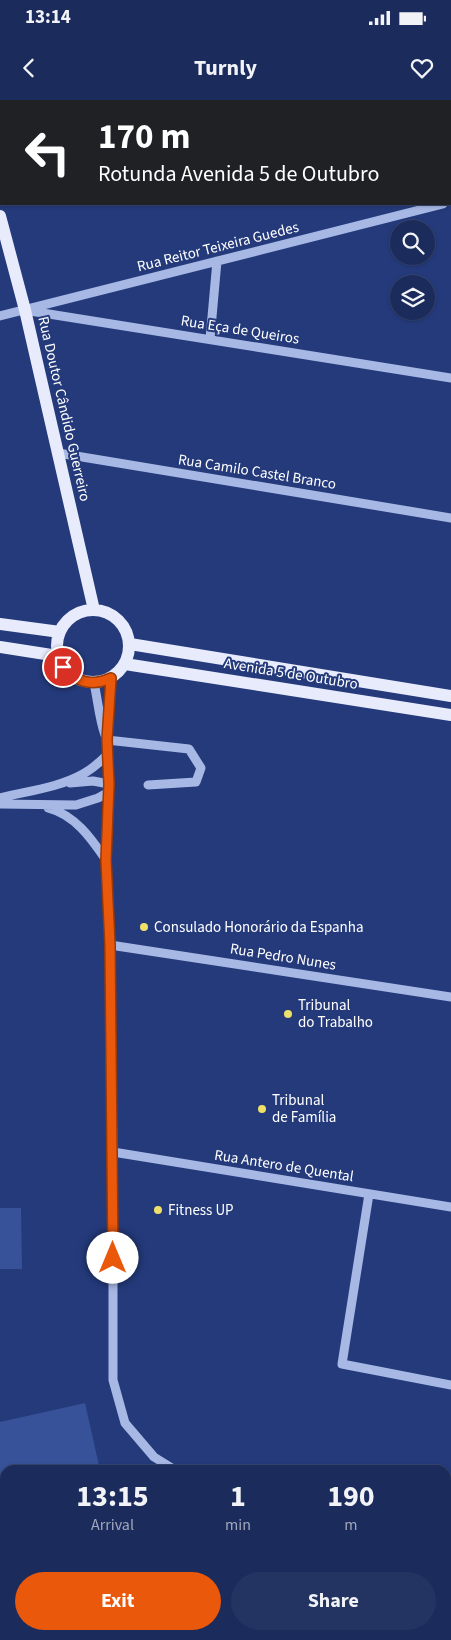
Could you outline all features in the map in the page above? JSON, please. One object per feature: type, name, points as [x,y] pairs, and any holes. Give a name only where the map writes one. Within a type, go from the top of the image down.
[{"type":"main road","name":"Rua Doutor Cândido Guerreiro","points":[[0,216],[25,310],[94,610]]},
{"type":"main road","points":[[87,610],[94,610],[114,616],[128,633],[130,644],[129,654],[119,672],[111,678],[94,683],[82,681],[71,675],[63,667],[58,656],[57,643],[65,623],[72,616],[87,610]]},
{"type":"main road","points":[[0,624],[60,632]]},
{"type":"main road","name":"Avenida 5 de Outubro","points":[[130,644],[451,696]]},
{"type":"main road","points":[[0,647],[58,656]]},
{"type":"main road","name":"Avenida 5 de Outubro","points":[[125,664],[451,716]]},
{"type":"street","name":"Rua Reitor Teixeira Guedes","points":[[0,316],[438,205]]},
{"type":"street","points":[[210,339],[216,261]]},
{"type":"street","name":"Rua Eça de Queiros","points":[[25,310],[451,378]]},
{"type":"street","name":"Rua Camilo Castel Branco","points":[[58,453],[451,518]]},
{"type":"street","points":[[111,678],[107,740],[109,788],[106,860],[110,945],[113,1152],[113,1380],[125,1423],[154,1457],[166,1465]]},
{"type":"street","points":[[94,683],[98,700],[99,719],[107,740]]},
{"type":"street","points":[[107,740],[189,749],[201,768],[196,782],[148,785]]},
{"type":"street","points":[[60,784],[82,775],[96,766],[107,755]]},
{"type":"street","points":[[0,798],[60,784],[93,781],[109,788]]},
{"type":"street","points":[[0,804],[76,805],[98,798],[109,788]]},
{"type":"street","points":[[31,804],[59,811],[72,820],[84,829],[106,860]]},
{"type":"street","name":"Rua Pedro Nunes","points":[[110,945],[451,998]]},
{"type":"street","name":"Rua Antero de Quental","points":[[113,1152],[451,1207]]},
{"type":"street","points":[[369,1194],[342,1364],[451,1385]]},
{"type":"shaded area","points":[[0,1208],[21,1208],[22,1269],[0,1269]]},
{"type":"shaded area","points":[[85,1403],[99,1465],[0,1465],[0,1422]]},
{"type":"place","name":"Consulado Honorário da Espanha","points":[[144,927]]},
{"type":"place","name":"Tribunal do Trabalho","points":[[288,1014]]},
{"type":"place","name":"Tribunal de Família","points":[[262,1109]]},
{"type":"place","name":"Fitness UP","points":[[158,1210]]},
{"type":"route","points":[[63,667],[71,675],[82,681],[94,683],[103,682],[111,678],[107,740],[109,784],[106,860],[110,945],[113,1258]]}]
